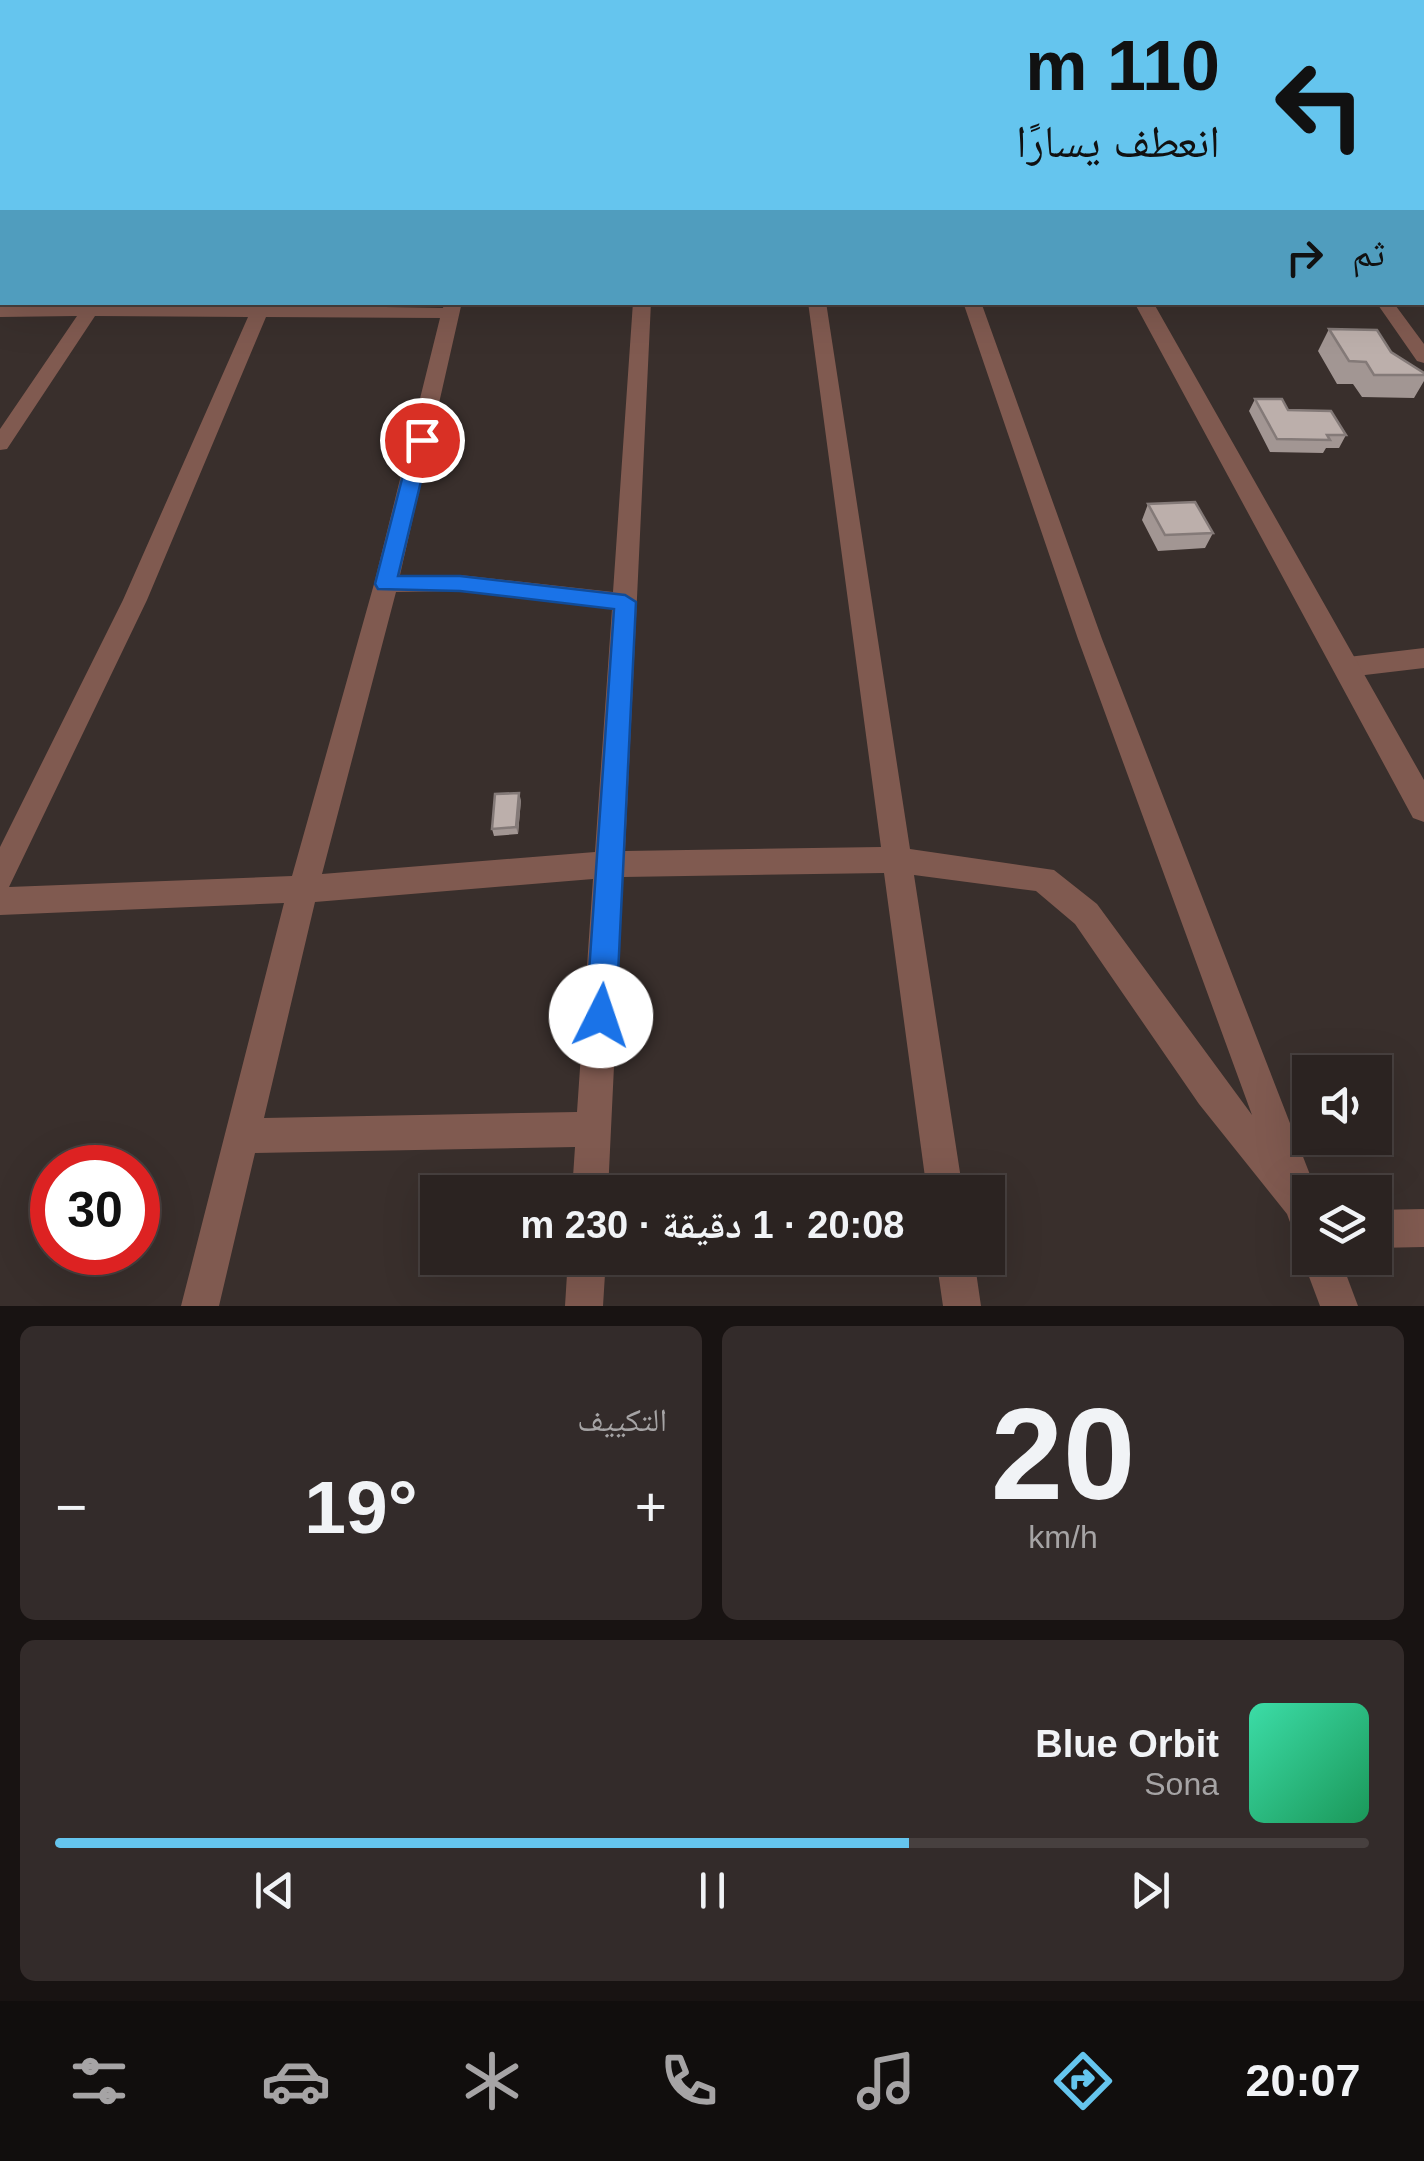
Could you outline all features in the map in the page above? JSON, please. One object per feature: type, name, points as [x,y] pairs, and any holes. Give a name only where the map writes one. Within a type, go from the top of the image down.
[{"type":"street","points":[[591,1175],[642,305]]},
{"type":"street","points":[[817,305],[942,1175]]},
{"type":"street","points":[[973,305],[1077,605],[1292,1179]]},
{"type":"street","points":[[1144,305],[1424,809]]},
{"type":"street","points":[[1386,305],[1424,357]]},
{"type":"street","points":[[0,877],[135,600],[263,306]]},
{"type":"street","points":[[0,444],[92,307]]},
{"type":"street","points":[[0,312],[92,307],[452,308],[386,584],[303,888],[200,1306]]},
{"type":"street","points":[[386,584],[460,583],[625,602]]},
{"type":"street","points":[[1348,667],[1424,658]]},
{"type":"street","points":[[0,901],[303,888],[612,864],[896,860],[1043,879],[1086,914],[1211,1092],[1292,1198]]},
{"type":"street","points":[[244,1136],[594,1129]]},
{"type":"street","points":[[1392,1229],[1424,1228]]},
{"type":"street","points":[[584,1306],[586,1275]]},
{"type":"street","points":[[957,1275],[962,1306]]},
{"type":"street","points":[[1327,1275],[1339,1306]]},
{"type":"building","points":[[1329,329],[1377,330],[1391,352],[1424,375],[1374,375],[1366,362],[1349,361]]},
{"type":"building","points":[[1255,399],[1282,399],[1288,410],[1331,411],[1346,435],[1327,435],[1330,440],[1277,439]]},
{"type":"building","points":[[1195,502],[1213,533],[1165,535],[1148,504]]},
{"type":"building","points":[[519,793],[516,827],[492,829],[495,794]]},
{"type":"route","points":[[422,440],[386,584],[460,583],[625,602],[601,1016]]}]
